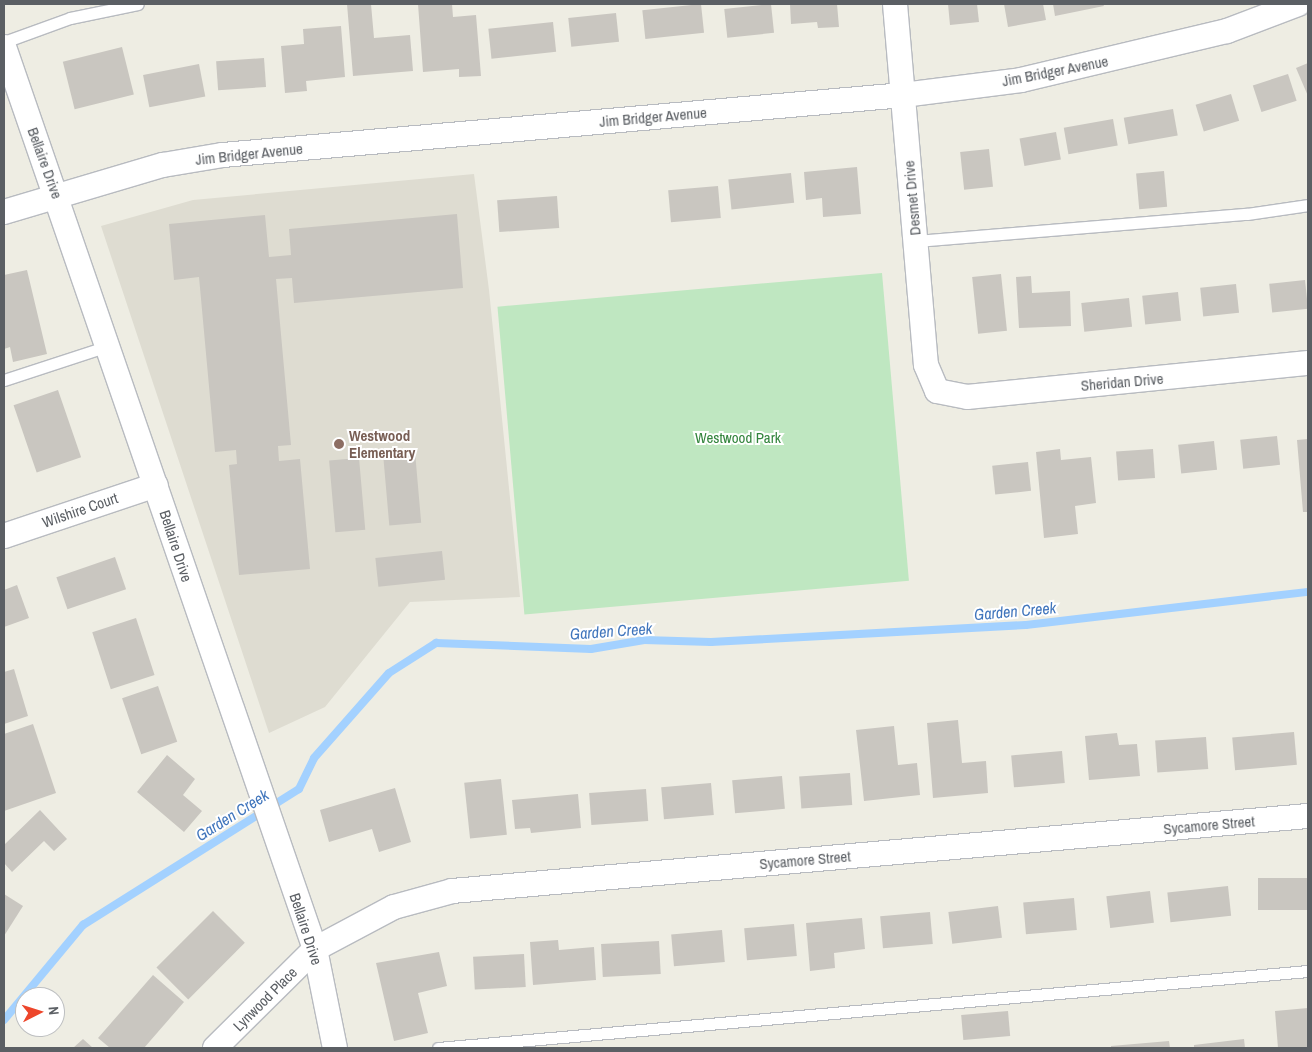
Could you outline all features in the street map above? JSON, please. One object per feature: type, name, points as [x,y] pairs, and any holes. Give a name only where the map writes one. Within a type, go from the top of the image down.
[{"type":"street","name":"Desmet Drive","points":[[895,4],[926,366],[937,391]]},
{"type":"street","name":"Jim Bridger Avenue","points":[[4,212],[56,194],[163,165],[223,155],[903,95],[1059,73],[1226,31],[1298,4]]},
{"type":"street","name":"Bellaire Drive","points":[[4,47],[156,484],[256,786],[315,949],[335,1048]]},
{"type":"street","name":"Sheridan Drive","points":[[937,391],[967,397],[1308,363]]},
{"type":"street","name":"Wilshire Court","points":[[4,536],[156,484]]},
{"type":"street","name":"Sycamore Street","points":[[315,949],[394,907],[452,891],[1308,816]]},
{"type":"street","name":"Lynwood Place","points":[[215,1048],[315,949]]},
{"type":"lane","points":[[4,42],[70,18],[138,4]]},
{"type":"lane","points":[[916,241],[1247,214],[1308,205]]},
{"type":"lane","points":[[4,380],[108,346]]},
{"type":"lane","points":[[438,1048],[1308,971]]},
{"type":"shaded area","name":"Westwood Elementary","points":[[474,174],[489,290],[520,597],[410,602],[325,707],[269,733],[101,226],[193,200]]},
{"type":"green space","name":"Westwood Park","points":[[882,273],[909,581],[524,614],[497,307]]},
{"type":"building","points":[[347,4],[371,4],[374,38],[410,35],[413,71],[353,76]]},
{"type":"building","points":[[418,4],[452,4],[453,17],[476,15],[481,76],[459,77],[459,69],[423,72]]},
{"type":"building","points":[[701,4],[704,33],[645,39],[642,10]]},
{"type":"building","points":[[771,4],[774,33],[727,38],[724,9]]},
{"type":"building","points":[[790,4],[837,4],[839,27],[818,28],[817,22],[791,24]]},
{"type":"building","points":[[948,4],[977,4],[979,22],[950,25]]},
{"type":"building","points":[[1004,4],[1043,4],[1046,20],[1008,27]]},
{"type":"building","points":[[1053,4],[1103,4],[1104,6],[1055,16]]},
{"type":"building","points":[[616,13],[619,42],[571,47],[568,18]]},
{"type":"building","points":[[553,22],[556,52],[491,59],[488,29]]},
{"type":"building","points":[[341,26],[345,77],[306,81],[307,91],[285,93],[281,46],[304,44],[303,29]]},
{"type":"building","points":[[122,47],[134,95],[75,109],[63,62]]},
{"type":"building","points":[[264,58],[266,87],[218,90],[216,61]]},
{"type":"building","points":[[1308,63],[1308,96],[1296,68]]},
{"type":"building","points":[[199,64],[205,96],[149,107],[143,75]]},
{"type":"building","points":[[1288,74],[1297,101],[1261,112],[1253,85]]},
{"type":"building","points":[[1231,94],[1239,121],[1204,132],[1196,105]]},
{"type":"building","points":[[1173,109],[1178,136],[1128,144],[1124,118]]},
{"type":"building","points":[[1113,119],[1118,146],[1068,154],[1064,128]]},
{"type":"building","points":[[1056,132],[1061,160],[1024,166],[1020,138]]},
{"type":"building","points":[[989,149],[993,187],[964,190],[960,152]]},
{"type":"building","points":[[857,167],[861,214],[823,217],[822,198],[806,200],[804,172]]},
{"type":"building","points":[[1164,171],[1167,207],[1139,209],[1136,173]]},
{"type":"building","points":[[791,173],[794,203],[731,209],[728,180]]},
{"type":"building","points":[[718,186],[721,218],[671,222],[668,190]]},
{"type":"building","points":[[557,196],[559,228],[499,232],[497,200]]},
{"type":"building","points":[[457,214],[463,288],[294,303],[292,278],[276,279],[291,445],[278,446],[279,461],[300,459],[310,569],[239,575],[229,465],[237,464],[236,450],[215,452],[199,277],[174,280],[169,224],[265,215],[269,257],[291,255],[289,229]]},
{"type":"building","points":[[27,270],[47,354],[13,362],[10,347],[4,349],[4,275]]},
{"type":"building","points":[[1001,274],[1007,331],[978,334],[972,277]]},
{"type":"building","points":[[1031,276],[1032,293],[1070,291],[1071,326],[1019,328],[1016,277]]},
{"type":"building","points":[[1305,280],[1308,309],[1272,313],[1269,284]]},
{"type":"building","points":[[1236,284],[1239,313],[1203,317],[1200,288]]},
{"type":"building","points":[[1178,292],[1181,321],[1145,325],[1142,296]]},
{"type":"building","points":[[1129,298],[1132,327],[1084,332],[1081,303]]},
{"type":"building","points":[[58,390],[81,457],[37,472],[14,405]]},
{"type":"building","points":[[1277,436],[1280,465],[1243,469],[1240,440]]},
{"type":"building","points":[[1308,439],[1308,512],[1303,512],[1297,440]]},
{"type":"building","points":[[1214,441],[1217,470],[1181,474],[1178,445]]},
{"type":"building","points":[[1060,449],[1061,460],[1091,457],[1096,503],[1075,506],[1078,534],[1044,538],[1036,452]]},
{"type":"building","points":[[1153,449],[1155,478],[1118,481],[1116,452]]},
{"type":"building","points":[[415,452],[421,523],[389,526],[383,455]]},
{"type":"building","points":[[359,458],[365,530],[335,532],[329,461]]},
{"type":"building","points":[[1028,462],[1031,491],[995,495],[992,466]]},
{"type":"building","points":[[442,551],[445,580],[378,587],[375,558]]},
{"type":"building","points":[[115,557],[126,589],[67,609],[56,577]]},
{"type":"building","points":[[17,585],[29,618],[4,627],[4,590]]},
{"type":"building","points":[[136,618],[155,675],[111,689],[92,632]]},
{"type":"building","points":[[14,669],[28,716],[4,724],[4,672]]},
{"type":"building","points":[[158,686],[177,742],[141,754],[122,698]]},
{"type":"building","points":[[958,720],[962,763],[986,761],[988,793],[933,798],[927,723]]},
{"type":"building","points":[[33,724],[56,793],[4,811],[4,734]]},
{"type":"building","points":[[894,726],[898,765],[917,763],[920,795],[864,801],[856,730]]},
{"type":"building","points":[[1294,732],[1297,765],[1235,770],[1232,737]]},
{"type":"building","points":[[1117,733],[1119,745],[1137,744],[1140,776],[1089,780],[1085,736]]},
{"type":"building","points":[[1206,737],[1208,769],[1157,772],[1155,741]]},
{"type":"building","points":[[1062,751],[1065,783],[1014,787],[1011,755]]},
{"type":"building","points":[[167,755],[195,779],[183,795],[202,811],[184,832],[137,792]]},
{"type":"building","points":[[850,773],[852,805],[801,808],[799,777]]},
{"type":"building","points":[[782,776],[785,809],[735,813],[732,780]]},
{"type":"building","points":[[501,779],[507,835],[470,839],[464,783]]},
{"type":"building","points":[[711,783],[714,815],[664,819],[661,787]]},
{"type":"building","points":[[395,788],[411,842],[379,852],[372,829],[329,842],[320,810]]},
{"type":"building","points":[[646,789],[648,821],[591,825],[589,793]]},
{"type":"building","points":[[578,794],[581,828],[531,833],[530,828],[515,829],[512,800]]},
{"type":"building","points":[[40,810],[67,839],[54,851],[44,841],[12,872],[4,863],[4,845]]},
{"type":"building","points":[[1258,878],[1308,878],[1308,910],[1258,910]]},
{"type":"building","points":[[1228,886],[1231,916],[1170,922],[1167,892]]},
{"type":"building","points":[[1150,891],[1154,923],[1110,928],[1106,896]]},
{"type":"building","points":[[4,894],[23,906],[4,936]]},
{"type":"building","points":[[1074,898],[1077,930],[1026,934],[1023,902]]},
{"type":"building","points":[[998,906],[1002,938],[952,944],[948,912]]},
{"type":"building","points":[[213,911],[245,943],[188,999],[156,968]]},
{"type":"building","points":[[930,912],[933,944],[883,948],[880,916]]},
{"type":"building","points":[[862,918],[865,949],[834,953],[835,968],[810,971],[806,923]]},
{"type":"building","points":[[794,924],[797,956],[747,960],[744,928]]},
{"type":"building","points":[[722,930],[725,962],[674,966],[671,934]]},
{"type":"building","points":[[558,940],[559,950],[594,947],[596,980],[533,985],[530,942]]},
{"type":"building","points":[[659,941],[661,974],[603,977],[601,944]]},
{"type":"building","points":[[439,952],[447,986],[418,993],[428,1033],[394,1041],[376,963]]},
{"type":"building","points":[[524,954],[526,987],[475,990],[473,957]]},
{"type":"building","points":[[153,975],[184,1002],[144,1048],[110,1048],[98,1038]]},
{"type":"building","points":[[1308,1008],[1308,1048],[1278,1048],[1275,1011]]},
{"type":"building","points":[[1008,1011],[1010,1036],[963,1040],[961,1015]]},
{"type":"building","points":[[83,1039],[93,1048],[73,1048]]},
{"type":"building","points":[[1244,1039],[1245,1048],[1194,1048],[1194,1045]]},
{"type":"building","points":[[1169,1041],[1170,1048],[1111,1048],[1111,1046]]},
{"type":"waterway","name":"Garden Creek","points":[[4,1020],[83,925],[299,789],[314,758],[389,673],[436,643],[591,649],[644,640],[711,642],[1026,625],[1308,592]]},
{"type":"place","name":"Westwood Elementary","points":[[339,444]]}]
